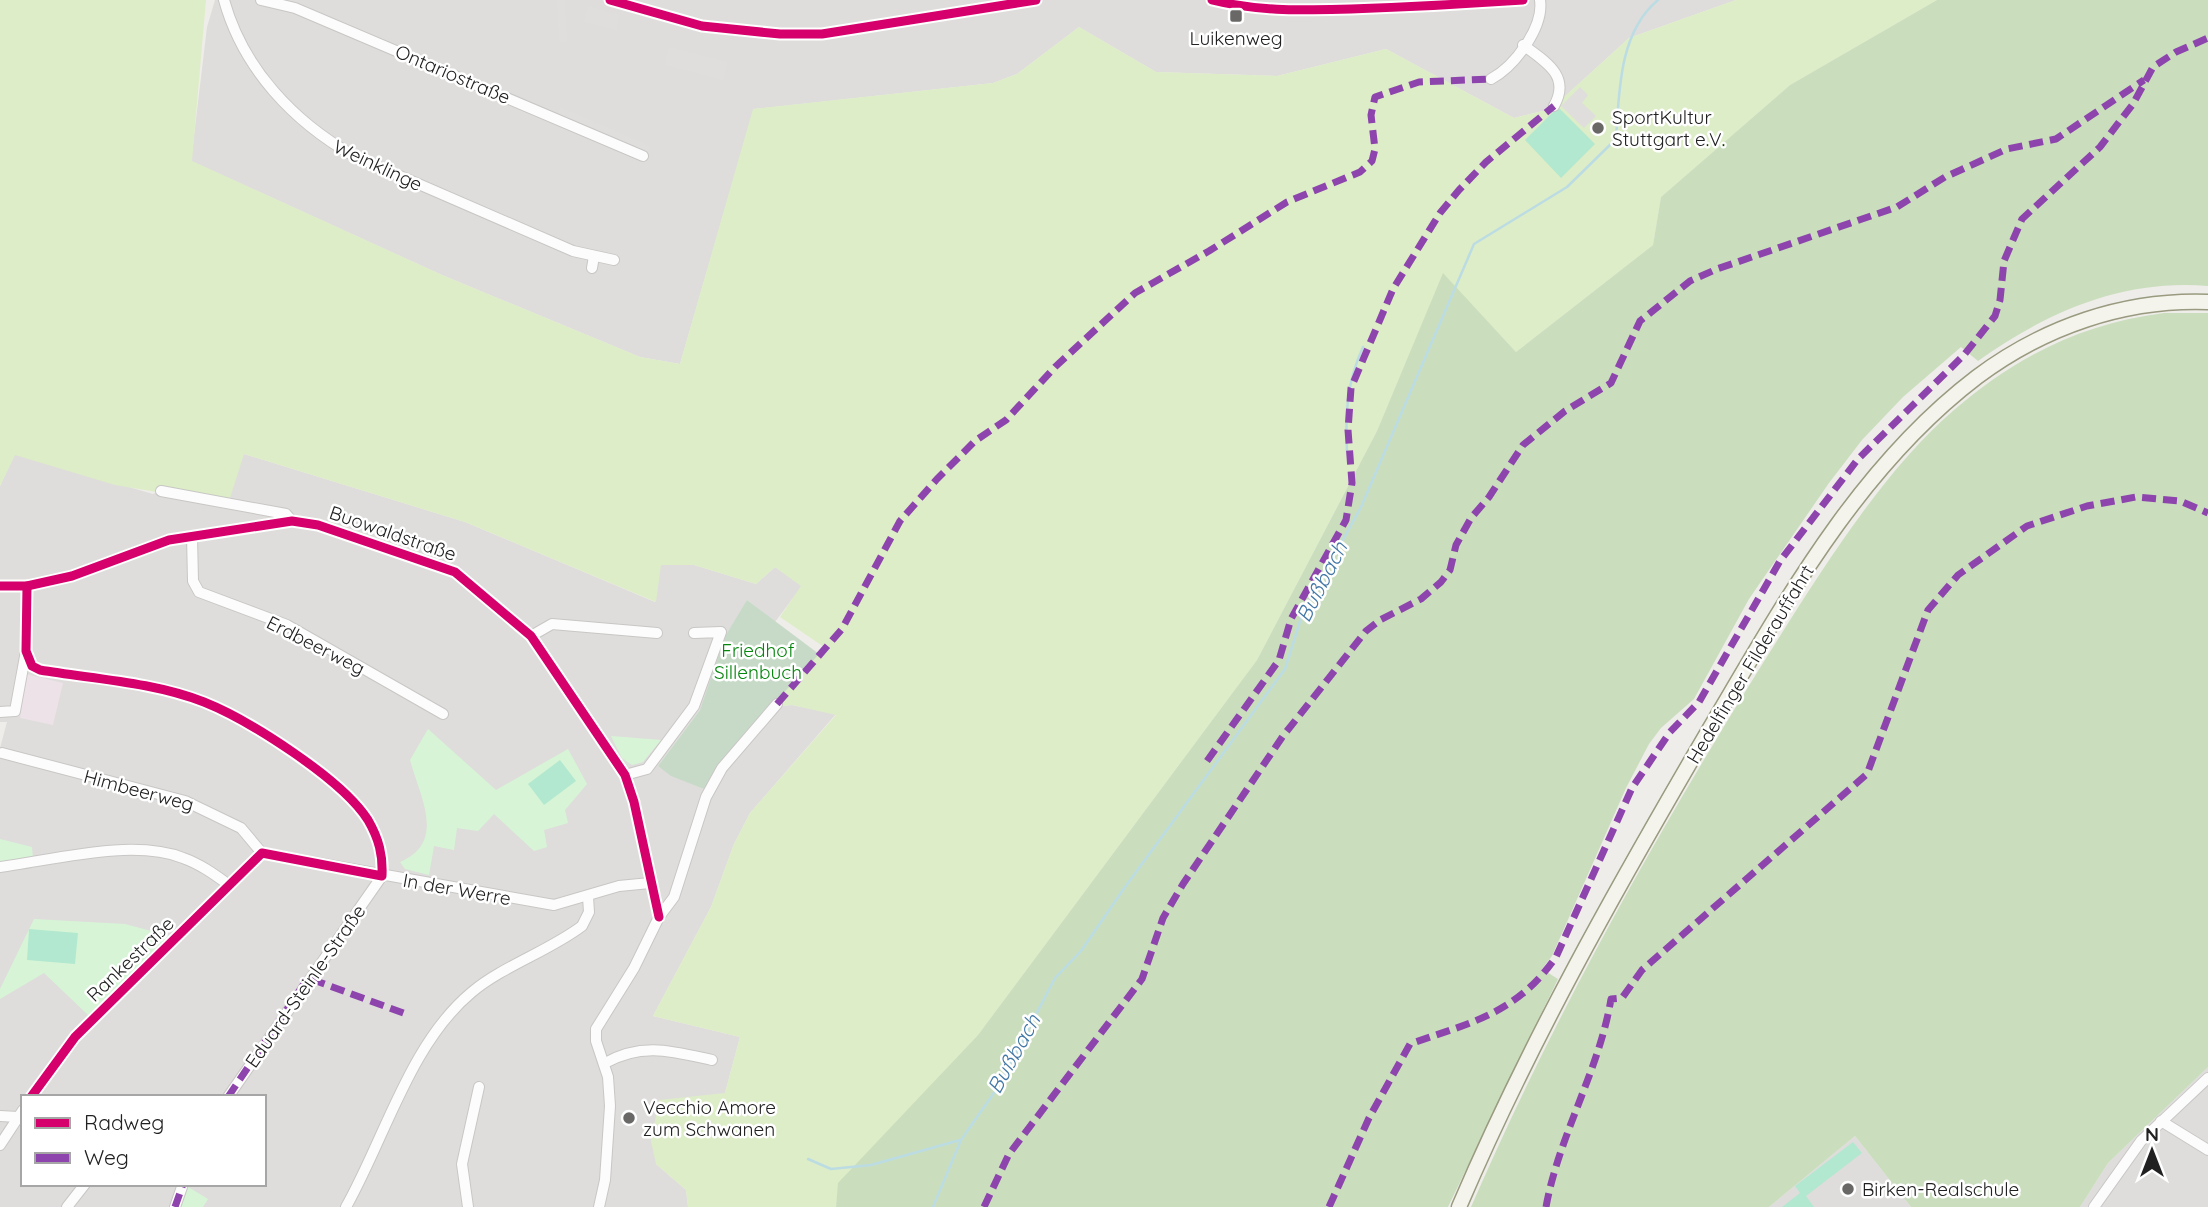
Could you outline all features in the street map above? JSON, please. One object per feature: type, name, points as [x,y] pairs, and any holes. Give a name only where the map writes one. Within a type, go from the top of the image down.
[{"type":"main road","name":"Hedelfinger Filderauffahrt","points":[[1459,1207],[1550,1013],[1615,890],[1792,593],[1867,486],[1942,407],[1977,378],[2035,341],[2063,328],[2116,310],[2174,302],[2208,302]]},
{"type":"street","name":"Weinklinge","points":[[224,0],[237,34],[264,79],[281,101],[326,140],[354,156],[573,251],[614,260]]},
{"type":"street","name":"Ontariostraße","points":[[261,0],[295,8],[374,40],[643,156]]},
{"type":"street","points":[[610,0],[702,26],[780,34],[835,32],[1036,0]]},
{"type":"street","points":[[1213,0],[1241,7],[1278,10],[1424,7],[1523,0]]},
{"type":"street","points":[[1491,79],[1506,69],[1540,22],[1541,0]]},
{"type":"street","points":[[1524,45],[1547,63],[1561,84],[1562,92],[1554,106]]},
{"type":"street","points":[[592,268],[594,256]]},
{"type":"street","name":"Buowaldstraße","points":[[160,491],[286,514],[292,522]]},
{"type":"street","name":"Buowaldstraße","points":[[0,586],[27,586],[72,576],[138,550],[192,537],[292,522],[318,525],[455,572],[531,636],[625,775],[634,802],[659,917]]},
{"type":"street","name":"Erdbeerweg","points":[[192,537],[193,581],[199,592],[288,625],[443,713]]},
{"type":"street","points":[[0,712],[15,710],[26,651],[27,586]]},
{"type":"street","points":[[531,636],[552,624],[657,632]]},
{"type":"street","points":[[625,775],[647,769],[694,706],[722,632],[694,632]]},
{"type":"street","points":[[26,651],[32,666],[40,670],[151,688],[202,701],[242,720],[327,780],[360,810],[379,841],[383,858],[382,876]]},
{"type":"street","points":[[602,1206],[610,1106],[605,1063],[596,1041],[596,1029],[635,968],[659,917],[674,897],[706,797],[722,768],[777,704]]},
{"type":"street","name":"Himbeerweg","points":[[2,753],[186,801],[241,828],[262,853]]},
{"type":"street","points":[[0,867],[116,851],[150,850],[180,856],[205,868],[229,885]]},
{"type":"street","name":"In der Werre","points":[[262,853],[554,905],[620,886],[650,883]]},
{"type":"street","name":"Rankestraße","points":[[33,1095],[75,1037],[262,853]]},
{"type":"street","name":"Eduard-Steinle-Straße","points":[[229,1095],[382,876]]},
{"type":"street","points":[[346,1207],[421,1055],[445,1019],[474,990],[582,926],[589,912],[588,897]]},
{"type":"street","points":[[605,1063],[627,1051],[641,1049],[712,1060]]},
{"type":"street","points":[[2094,1207],[2119,1169],[2161,1121],[2208,1079]]},
{"type":"street","points":[[468,1207],[462,1164],[479,1087]]},
{"type":"street","points":[[0,1116],[20,1113]]},
{"type":"street","points":[[0,1145],[20,1113]]},
{"type":"street","points":[[2161,1121],[2208,1150]]},
{"type":"street","points":[[67,1207],[83,1186]]},
{"type":"street","points":[[175,1207],[182,1186]]},
{"type":"shaded area","points":[[215,0],[1736,0],[1629,38],[1551,109],[1514,118],[1386,49],[1277,76],[1156,72],[1079,27],[1017,74],[993,83],[754,109],[680,364],[640,357],[442,275],[191,161],[207,27]]},
{"type":"shaded area","points":[[557,0],[565,0],[567,42],[559,42]]},
{"type":"shaded area","points":[[588,6],[620,15],[616,30],[584,22]]},
{"type":"shaded area","points":[[669,47],[728,62],[723,80],[665,65]]},
{"type":"shaded area","points":[[1580,87],[1588,95],[1582,103],[1596,116],[1584,128],[1561,106]]},
{"type":"shaded area","points":[[560,107],[650,146],[646,154],[557,115]]},
{"type":"shaded area","points":[[15,454],[153,494],[244,454],[465,522],[655,602],[660,565],[694,565],[756,584],[775,567],[802,586],[775,622],[747,600],[700,710],[658,766],[704,789],[719,764],[769,707],[792,705],[836,714],[750,813],[734,844],[711,907],[653,1016],[740,1037],[725,1093],[656,1164],[686,1190],[688,1207],[0,1207],[0,748],[7,722],[0,722],[0,486]]},
{"type":"shaded area","points":[[26,674],[63,683],[53,725],[20,718]]},
{"type":"shaded area","points":[[2208,1067],[2208,1207],[2080,1207],[2108,1163]]},
{"type":"shaded area","points":[[1855,1136],[1911,1207],[1769,1207]]},
{"type":"green space","points":[[0,0],[206,0],[192,161],[442,275],[640,357],[680,364],[753,109],[993,83],[1017,74],[1079,27],[1156,72],[1277,76],[1386,49],[1514,118],[1551,109],[1629,38],[1736,0],[1937,0],[1790,85],[1661,197],[1653,245],[1516,352],[1443,274],[1377,431],[1257,660],[978,1035],[839,1183],[836,1207],[688,1207],[686,1190],[656,1164],[651,1141],[659,1100],[725,1093],[740,1037],[653,1016],[711,907],[734,844],[750,813],[836,715],[792,705],[769,707],[824,647],[780,617],[801,586],[775,567],[756,584],[694,565],[661,565],[656,602],[465,522],[244,454],[228,504],[115,485],[15,455],[0,486]]},
{"type":"green space","points":[[1937,0],[2208,0],[2208,286],[2145,288],[2087,302],[2031,328],[1978,361],[1961,347],[1903,397],[1862,440],[1749,599],[1694,699],[1661,728],[1649,744],[1626,788],[1552,956],[1542,969],[1558,979],[1448,1207],[836,1207],[838,1183],[978,1035],[1257,660],[1377,431],[1443,273],[1516,352],[1653,245],[1661,197],[1790,85]]},
{"type":"green space","points":[[1558,107],[1595,144],[1561,178],[1525,140]]},
{"type":"green space","points":[[2164,313],[2208,313],[2208,1067],[2108,1163],[2080,1207],[1911,1207],[1855,1136],[1769,1207],[1471,1207],[1536,1067],[1644,862],[1763,663],[1850,529],[1875,496],[1927,436],[1954,410],[2001,374],[2052,345],[2078,334],[2134,318]]},
{"type":"green space","name":"Friedhof Sillenbuch","points":[[747,600],[819,654],[719,764],[704,789],[671,776],[658,766],[700,710],[726,635]]},
{"type":"green space","points":[[428,729],[496,790],[568,749],[587,784],[565,810],[568,823],[544,830],[547,847],[534,851],[494,814],[478,831],[457,828],[454,850],[434,846],[429,875],[405,869],[400,862],[423,843],[426,831],[424,803],[410,760]]},
{"type":"green space","points":[[611,736],[661,740],[643,762],[632,765],[622,758]]},
{"type":"green space","points":[[560,760],[576,781],[544,805],[528,784]]},
{"type":"green space","points":[[0,839],[32,847],[33,859],[0,863]]},
{"type":"green space","points":[[34,919],[125,924],[170,936],[88,1015],[44,973],[0,999],[0,989]]},
{"type":"green space","points":[[29,929],[78,933],[75,964],[27,960]]},
{"type":"green space","points":[[1853,1142],[1862,1153],[1806,1196],[1814,1207],[1782,1207],[1800,1193],[1795,1186]]},
{"type":"green space","points":[[188,1187],[208,1199],[203,1207],[179,1207]]},
{"type":"waterway","name":"Bußbach","points":[[933,1207],[961,1140],[998,1087],[1055,978],[1081,951],[1285,669],[1303,612],[1361,507],[1474,244],[1567,187],[1616,139],[1620,83],[1628,46],[1645,13],[1658,0]]},
{"type":"waterway","points":[[1347,451],[1348,398],[1353,373],[1363,347]]},
{"type":"waterway","points":[[808,1159],[831,1169],[871,1165],[960,1140]]},
{"type":"marked path","points":[[1329,1207],[1369,1118],[1410,1044],[1473,1022],[1509,1004],[1525,992],[1556,957],[1632,788],[1670,732],[1699,702],[1780,561],[1858,459],[1964,355],[1995,316],[2000,300],[2004,261],[2022,219],[2100,147],[2133,104],[2153,67],[2176,52],[2208,38]]},
{"type":"marked path","points":[[777,704],[842,629],[900,521],[975,441],[1006,420],[1055,367],[1135,293],[1287,202],[1360,172],[1372,161],[1375,149],[1371,115],[1375,97],[1419,82],[1491,79]]},
{"type":"marked path","points":[[984,1207],[1009,1154],[1142,979],[1163,918],[1283,736],[1366,631],[1380,620],[1421,599],[1441,582],[1450,570],[1456,545],[1471,518],[1489,497],[1523,445],[1565,411],[1611,383],[1640,321],[1690,281],[1717,269],[1897,207],[1945,177],[2007,149],[2056,139],[2144,80]]},
{"type":"marked path","points":[[1207,761],[1279,660],[1291,619],[1346,520],[1352,483],[1348,430],[1351,388],[1393,289],[1440,213],[1459,190],[1486,162],[1554,106]]},
{"type":"marked path","points":[[1546,1207],[1560,1154],[1598,1052],[1611,999],[1622,998],[1642,970],[1867,774],[1928,610],[1958,575],[2027,526],[2087,506],[2136,497],[2180,501],[2208,513]]},
{"type":"marked path","points":[[229,1095],[308,978],[406,1014]]},
{"type":"marked path","points":[[175,1207],[182,1186]]},
{"type":"cycle path","points":[[610,0],[702,26],[780,34],[822,34],[1036,0]]},
{"type":"cycle path","points":[[1212,0],[1247,7],[1299,10],[1523,0]]},
{"type":"cycle path","points":[[0,586],[27,586],[72,576],[169,540],[292,521],[318,525],[455,572],[531,636],[625,775],[634,802],[659,917]]},
{"type":"cycle path","points":[[27,586],[26,651],[32,666],[40,670],[123,682],[185,695],[245,722],[317,769],[355,804],[375,834],[382,868],[382,876],[262,853],[75,1037],[32,1095]]},
{"type":"place","name":"Luikenweg","points":[[1236,16]]},
{"type":"place","name":"SportKultur Stuttgart e.V.","points":[[1598,128]]},
{"type":"place","name":"Vecchio Amore zum Schwanen","points":[[629,1118]]},
{"type":"place","name":"Birken-Realschule","points":[[1848,1189]]}]
